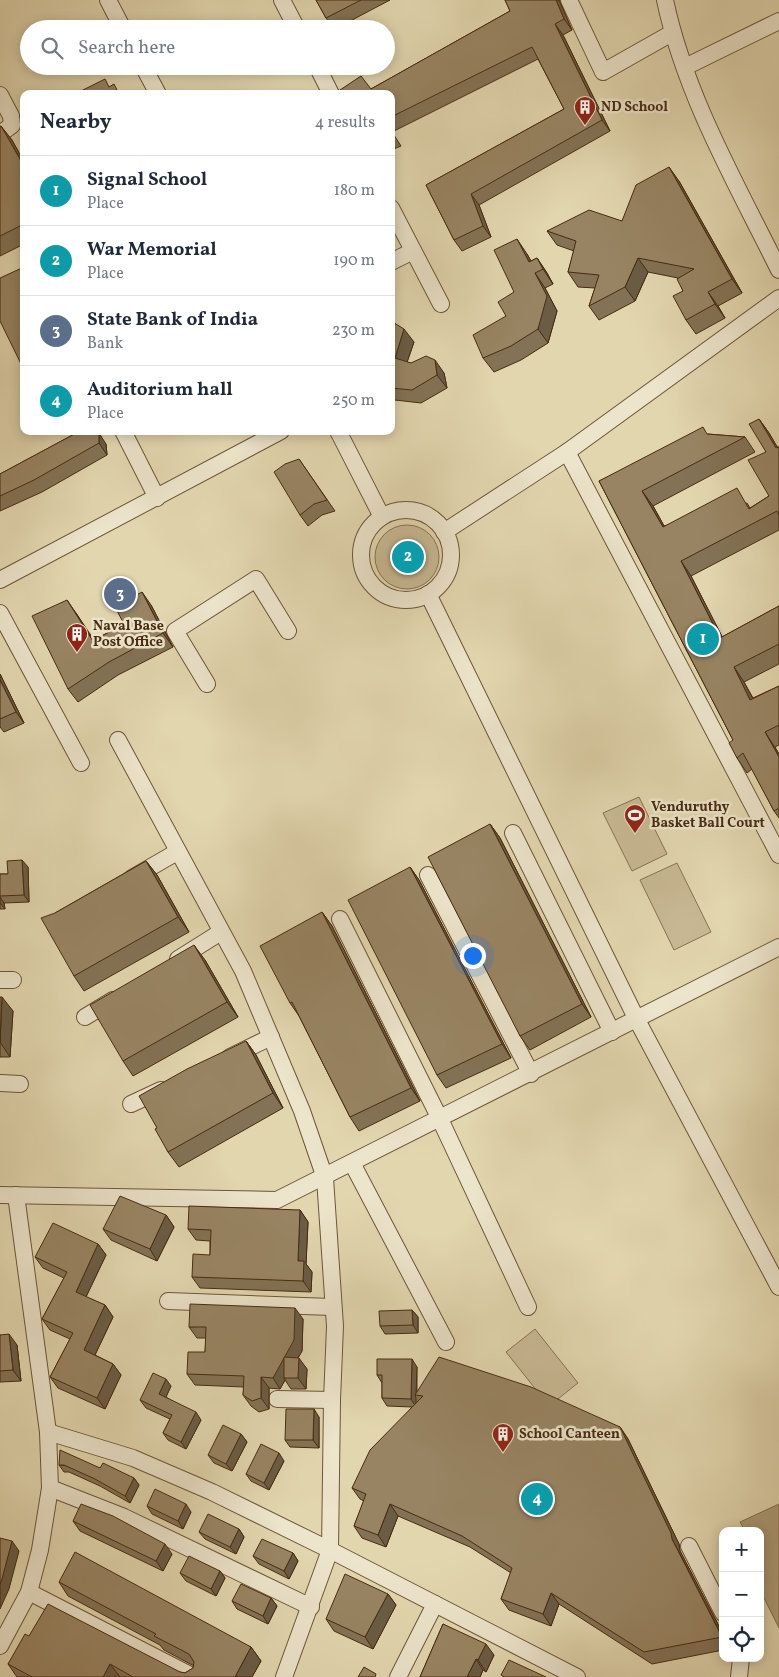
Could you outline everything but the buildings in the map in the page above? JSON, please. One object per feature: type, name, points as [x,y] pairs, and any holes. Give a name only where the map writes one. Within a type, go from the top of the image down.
[{"type":"street","points":[[108,0],[118,20]]},
{"type":"street","points":[[282,0],[292,20]]},
{"type":"street","points":[[569,0],[602,72],[672,33]]},
{"type":"street","points":[[665,0],[672,33],[710,130],[779,270]]},
{"type":"street","points":[[685,67],[779,21]]},
{"type":"street","points":[[148,75],[156,90]]},
{"type":"street","points":[[322,75],[329,90]]},
{"type":"street","points":[[0,95],[11,116],[12,125],[0,134]]},
{"type":"street","points":[[395,216],[441,304]]},
{"type":"street","points":[[395,260],[413,251]]},
{"type":"street","points":[[444,532],[567,452],[779,298]]},
{"type":"street","points":[[125,435],[157,498]]},
{"type":"street","points":[[0,580],[273,435]]},
{"type":"street","points":[[340,435],[382,517]]},
{"type":"street","points":[[567,452],[779,855]]},
{"type":"street","points":[[410,511],[423,514],[435,522],[444,532],[450,546],[450,560],[447,573],[439,585],[428,594],[416,599],[396,598],[378,590],[368,580],[362,567],[362,546],[371,526],[382,517],[396,512],[410,511]]},
{"type":"street","points":[[207,684],[174,631],[256,579],[288,631]]},
{"type":"street","points":[[428,594],[638,1020],[779,1287]]},
{"type":"street","points":[[0,612],[81,763]]},
{"type":"street","points":[[118,740],[243,971],[302,1111],[325,1178],[332,1307],[335,1326],[330,1550],[284,1677]]},
{"type":"street","points":[[513,834],[612,1032]]},
{"type":"street","points":[[119,886],[177,852]]},
{"type":"street","points":[[428,875],[531,1074]]},
{"type":"street","points":[[340,919],[439,1117],[528,1307]]},
{"type":"street","points":[[162,969],[221,932]]},
{"type":"street","points":[[0,1646],[30,1592],[40,1550],[50,1488],[48,1432],[8,1195],[277,1200],[325,1178],[439,1117],[531,1074],[779,947]]},
{"type":"street","points":[[86,1017],[128,990]]},
{"type":"street","points":[[219,1062],[271,1038]]},
{"type":"street","points":[[0,1083],[20,1084]]},
{"type":"street","points":[[131,1104],[175,1083]]},
{"type":"street","points":[[352,1163],[446,1342]]},
{"type":"street","points":[[168,1301],[332,1307]]},
{"type":"street","points":[[277,1399],[332,1400]]},
{"type":"street","points":[[48,1432],[133,1458],[212,1492],[578,1677]]},
{"type":"street","points":[[50,1488],[124,1517],[310,1607]]},
{"type":"street","points":[[689,1546],[719,1605]]},
{"type":"street","points":[[30,1592],[194,1677]]},
{"type":"street","points":[[398,1677],[435,1604]]},
{"type":"street","points":[[739,1677],[741,1662]]},
{"type":"shaded area","points":[[407,525],[425,531],[433,539],[439,557],[433,575],[425,583],[407,589],[389,583],[381,575],[375,557],[381,539],[389,531]]},
{"type":"shaded area","name":"Venduruthy Basket Ball Court","points":[[639,797],[667,854],[632,871],[603,813]]},
{"type":"shaded area","points":[[677,863],[711,932],[674,950],[640,880]]},
{"type":"shaded area","points":[[535,1329],[578,1383],[549,1406],[506,1352]]},
{"type":"shaded area","points":[[779,1504],[779,1628],[764,1598],[764,1527],[743,1527],[740,1522]]},
{"type":"place","name":"ND School","points":[[585,126]]},
{"type":"place","name":"War Memorial","points":[[408,557]]},
{"type":"place","name":"State Bank of India","points":[[120,594]]},
{"type":"place","name":"Signal School","points":[[703,639]]},
{"type":"place","name":"Naval Base Post Office","points":[[77,653]]},
{"type":"place","name":"Venduruthy Basket Ball Court","points":[[635,834]]},
{"type":"place","name":"School Canteen","points":[[503,1453]]},
{"type":"place","name":"Auditorium hall","points":[[537,1499]]}]
